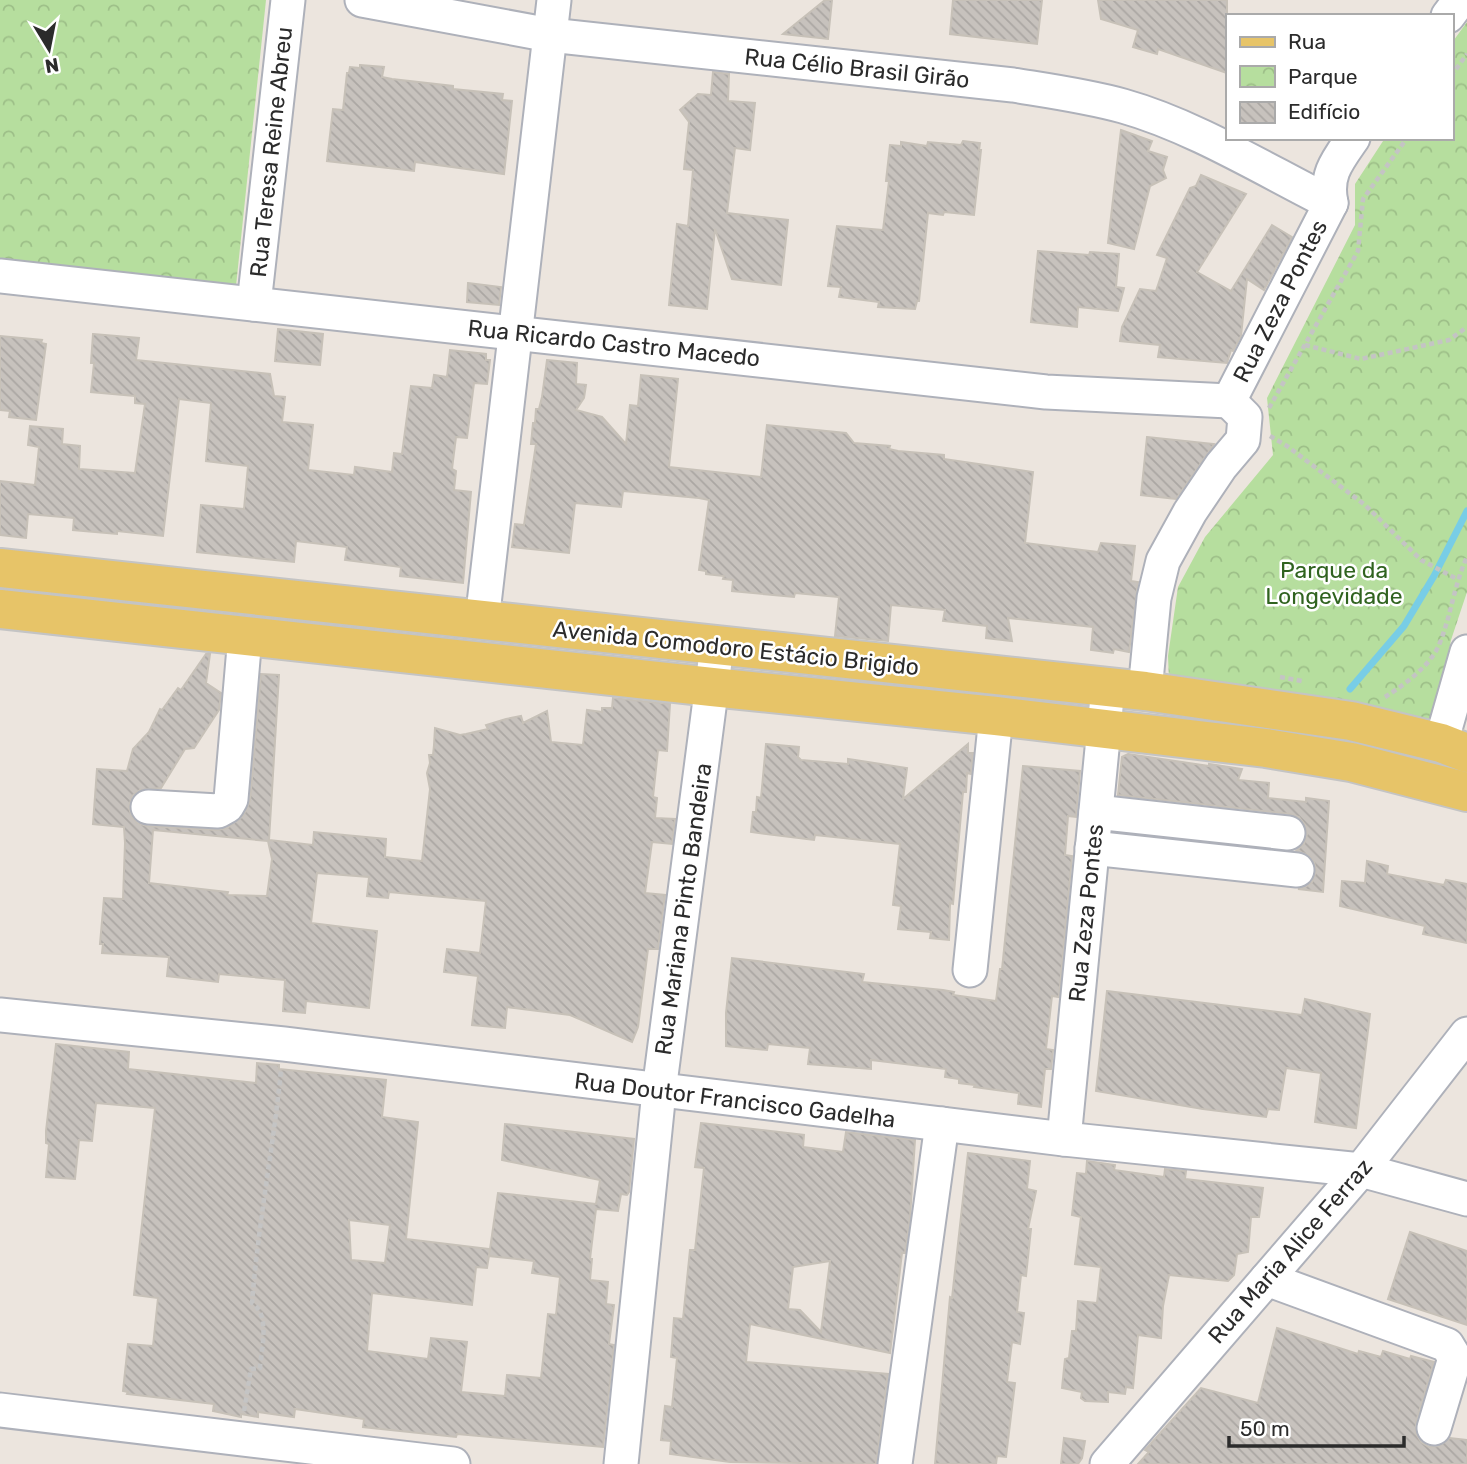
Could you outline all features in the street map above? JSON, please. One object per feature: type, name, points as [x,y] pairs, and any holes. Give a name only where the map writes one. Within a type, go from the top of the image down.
[{"type":"main road","name":"Avenida Comodoro Estácio Brigido","points":[[0,568],[1145,691],[1351,721],[1454,748]]},
{"type":"main road","name":"Avenida Comodoro Estácio Brigido","points":[[0,609],[996,716],[1266,748],[1351,762],[1467,792]]},
{"type":"street","name":"Rua Teresa Reine Abreu","points":[[254,304],[288,0]]},
{"type":"street","name":"Rua Célio Brasil Girão","points":[[362,0],[550,35],[999,83],[1078,95],[1125,106],[1179,126],[1331,203]]},
{"type":"street","points":[[482,621],[554,0]]},
{"type":"street","name":"Rua Zeza Pontes","points":[[1145,691],[1154,598],[1163,561],[1189,512],[1221,466],[1244,440],[1245,417],[1229,401],[1331,203],[1328,187],[1331,172],[1352,140]]},
{"type":"street","name":"Rua Ricardo Castro Macedo","points":[[0,276],[1046,392],[1229,401]]},
{"type":"street","points":[[148,807],[218,810],[227,806],[231,799],[245,636]]},
{"type":"street","name":"Rua Mariana Pinto Bandeira","points":[[621,1464],[659,1091],[716,646]]},
{"type":"street","points":[[1454,748],[1467,652]]},
{"type":"street","name":"Rua Zeza Pontes","points":[[1064,1139],[1108,687]]},
{"type":"street","points":[[970,970],[996,716]]},
{"type":"street","points":[[1096,812],[1288,833]]},
{"type":"street","points":[[1093,848],[1297,870]]},
{"type":"street","name":"Rua Doutor Francisco Gadelha","points":[[0,1015],[284,1044],[1064,1139],[1361,1170],[1467,1199]]},
{"type":"street","name":"Rua Maria Alice Ferraz","points":[[1107,1464],[1361,1170],[1467,1034]]},
{"type":"street","points":[[895,1464],[942,1124]]},
{"type":"street","points":[[1266,1279],[1447,1345],[1455,1358],[1434,1428]]},
{"type":"street","points":[[0,1410],[231,1451],[453,1464]]},
{"type":"path","points":[[1453,73],[1467,54]]},
{"type":"path","points":[[1269,416],[1269,407],[1358,251],[1363,199],[1406,140]]},
{"type":"path","points":[[1305,345],[1361,359],[1449,340],[1467,327]]},
{"type":"path","points":[[1266,444],[1268,426]]},
{"type":"path","points":[[1268,435],[1287,446],[1365,505],[1421,560],[1457,579]]},
{"type":"path","points":[[1382,699],[1408,683],[1438,647],[1457,579],[1467,557]]},
{"type":"path","points":[[1272,676],[1298,679],[1308,685]]},
{"type":"path","points":[[231,1451],[243,1417],[251,1369],[260,1368],[263,1317],[252,1303],[257,1236],[273,1151],[284,1044]]},
{"type":"green space","points":[[0,0],[266,0],[236,286],[0,259]]},
{"type":"green space","name":"Parque da Longevidade","points":[[1467,22],[1467,592],[1451,640],[1435,725],[1169,680],[1168,656],[1178,587],[1205,537],[1273,455],[1267,398],[1355,225],[1355,184],[1384,140],[1453,140],[1453,41]]},
{"type":"building","points":[[825,0],[832,0],[828,39],[783,34]]},
{"type":"building","points":[[953,0],[1042,0],[1037,44],[950,34]]},
{"type":"building","points":[[1098,0],[1227,0],[1226,73],[1158,49],[1157,54],[1133,47],[1138,30],[1101,19]]},
{"type":"building","points":[[360,65],[384,67],[382,77],[503,94],[502,100],[512,101],[504,174],[415,162],[414,171],[327,161],[333,109],[343,110],[347,73],[350,67],[360,68]]},
{"type":"building","points":[[713,72],[729,74],[728,101],[755,103],[750,150],[735,148],[727,213],[788,220],[781,285],[732,279],[715,229],[707,309],[669,305],[677,224],[688,226],[693,170],[684,169],[689,122],[680,110],[698,94],[711,95]]},
{"type":"building","points":[[1121,130],[1152,141],[1148,151],[1167,157],[1163,170],[1166,178],[1150,186],[1134,249],[1108,243]]},
{"type":"building","points":[[963,141],[980,143],[974,215],[928,213],[919,301],[915,309],[878,307],[879,302],[839,297],[841,287],[828,286],[837,226],[883,230],[890,145],[901,146],[901,142],[927,146],[928,142],[961,145]]},
{"type":"building","points":[[1201,175],[1246,194],[1197,272],[1231,291],[1272,225],[1292,237],[1264,290],[1247,279],[1241,336],[1233,351],[1231,350],[1227,363],[1158,357],[1160,345],[1120,341],[1122,327],[1140,289],[1156,291],[1167,258],[1157,255],[1190,188],[1196,186]]},
{"type":"building","points":[[1038,251],[1089,255],[1090,252],[1119,254],[1116,287],[1124,288],[1118,311],[1078,307],[1077,327],[1031,322]]},
{"type":"building","points":[[468,283],[501,287],[499,305],[467,302]]},
{"type":"building","points":[[278,329],[323,334],[320,365],[275,361]]},
{"type":"building","points":[[93,334],[139,338],[136,360],[270,374],[274,396],[285,397],[282,422],[313,425],[308,470],[354,475],[355,467],[392,472],[394,453],[402,454],[411,386],[432,388],[434,375],[447,377],[450,350],[486,354],[486,360],[490,360],[487,384],[474,383],[467,438],[456,437],[452,469],[456,471],[454,490],[471,492],[463,583],[400,576],[401,567],[345,560],[347,547],[296,541],[294,562],[197,552],[201,505],[244,509],[248,466],[206,461],[211,403],[179,399],[163,536],[73,530],[74,518],[28,514],[26,538],[0,535],[0,481],[35,485],[39,447],[28,445],[30,426],[63,429],[62,444],[80,446],[79,469],[135,473],[145,404],[135,403],[135,396],[91,392]]},
{"type":"building","points":[[0,336],[42,340],[41,343],[46,344],[36,420],[9,417],[10,411],[0,410]]},
{"type":"building","points":[[547,360],[577,363],[576,384],[586,385],[584,398],[576,410],[602,417],[626,444],[630,405],[638,406],[641,375],[678,379],[669,467],[761,477],[767,425],[846,433],[854,443],[890,446],[889,449],[898,451],[944,455],[944,459],[1033,472],[1025,543],[1098,552],[1101,543],[1135,546],[1131,581],[1138,582],[1129,652],[1114,649],[1113,653],[1091,650],[1093,627],[1008,618],[1012,641],[986,638],[987,626],[943,621],[945,610],[891,605],[888,641],[835,636],[839,597],[795,593],[794,597],[732,591],[733,580],[699,570],[709,500],[699,498],[623,491],[621,507],[575,503],[569,553],[512,547],[515,524],[524,525],[536,444],[531,444],[533,423],[542,397]]},
{"type":"building","points":[[1147,437],[1214,444],[1176,499],[1141,495]]},
{"type":"building","points":[[206,654],[210,654],[206,683],[221,693],[219,710],[194,748],[185,749],[161,788],[140,790],[132,796],[129,807],[137,823],[147,826],[217,830],[227,828],[243,816],[250,801],[261,674],[279,675],[269,840],[313,845],[314,832],[386,839],[385,857],[422,861],[430,789],[427,773],[429,755],[433,755],[435,728],[460,735],[488,729],[486,725],[521,716],[523,723],[547,711],[551,742],[583,745],[587,710],[602,712],[602,708],[612,708],[613,698],[670,704],[667,751],[658,750],[653,797],[657,798],[655,818],[675,819],[672,844],[652,842],[645,893],[665,895],[658,949],[648,949],[638,1027],[632,1042],[570,1015],[507,1007],[505,1028],[472,1025],[478,976],[444,972],[447,949],[480,953],[486,901],[389,892],[388,898],[367,896],[369,877],[317,873],[311,923],[377,931],[369,1008],[306,1001],[305,1013],[283,1011],[285,980],[219,974],[218,982],[167,976],[169,957],[102,953],[103,944],[100,944],[104,898],[123,899],[125,843],[124,827],[93,824],[97,769],[127,771],[133,749],[149,732],[160,709],[162,710],[178,688],[181,690]],"holes":[[[153,830],[268,841],[272,859],[267,896],[227,895],[228,892],[149,883]]]},
{"type":"building","points":[[766,744],[799,747],[798,757],[801,760],[848,764],[848,759],[907,768],[903,799],[968,744],[968,753],[973,753],[971,774],[967,773],[966,792],[963,792],[953,904],[950,903],[949,940],[930,938],[931,932],[898,929],[901,906],[893,905],[900,844],[815,835],[814,840],[751,832],[757,797],[761,798]]},
{"type":"building","points":[[1128,754],[1242,769],[1238,780],[1269,783],[1268,798],[1306,802],[1306,798],[1329,801],[1323,892],[1298,889],[1312,882],[1316,871],[1309,855],[1296,851],[1304,844],[1307,834],[1299,817],[1118,795],[1122,757]]},
{"type":"building","points":[[1023,766],[1080,771],[1076,817],[1068,816],[1065,855],[1072,856],[1059,997],[1052,996],[1046,1049],[1053,1050],[1051,1069],[1045,1069],[1041,1107],[1018,1104],[1019,1093],[959,1083],[959,1079],[945,1077],[946,1069],[871,1060],[871,1069],[808,1064],[810,1048],[768,1044],[767,1050],[726,1046],[726,1013],[732,958],[864,974],[862,982],[943,990],[954,992],[953,995],[996,1001],[1002,969]]},
{"type":"building","points":[[1367,861],[1388,866],[1387,874],[1444,885],[1446,880],[1467,884],[1467,943],[1423,934],[1425,926],[1340,906],[1342,881],[1365,883]]},
{"type":"building","points":[[1107,991],[1302,1015],[1305,999],[1370,1014],[1356,1128],[1315,1122],[1321,1073],[1286,1068],[1279,1110],[1268,1109],[1266,1117],[1096,1091]]},
{"type":"building","points":[[56,1044],[129,1052],[128,1069],[256,1083],[257,1063],[279,1065],[279,1069],[386,1080],[382,1117],[418,1122],[406,1239],[490,1249],[498,1193],[596,1204],[600,1180],[502,1160],[505,1124],[634,1139],[629,1192],[627,1195],[621,1194],[618,1211],[596,1209],[590,1259],[590,1280],[608,1282],[606,1304],[614,1305],[609,1344],[614,1345],[603,1447],[457,1434],[456,1437],[363,1427],[364,1419],[295,1409],[294,1417],[258,1412],[258,1417],[241,1414],[241,1417],[213,1411],[214,1404],[127,1394],[128,1392],[123,1391],[128,1344],[153,1346],[158,1298],[134,1295],[155,1108],[96,1103],[92,1141],[79,1140],[75,1179],[46,1177],[49,1144],[46,1143]],"holes":[[[349,1220],[390,1225],[385,1263],[351,1260]],[[490,1249],[489,1256],[534,1261],[532,1273],[560,1277],[556,1315],[548,1314],[541,1378],[507,1375],[505,1396],[461,1392],[467,1342],[431,1338],[428,1359],[367,1351],[372,1293],[472,1305],[476,1267],[487,1268]]]},
{"type":"building","points":[[701,1123],[804,1135],[803,1147],[843,1152],[846,1132],[915,1140],[910,1218],[905,1253],[902,1253],[890,1353],[750,1324],[746,1362],[888,1374],[876,1464],[730,1462],[670,1454],[671,1441],[661,1440],[665,1406],[672,1407],[677,1358],[671,1357],[674,1318],[683,1319],[690,1250],[695,1250],[704,1168],[695,1167]],"holes":[[[830,1261],[821,1332],[800,1310],[788,1309],[793,1267]]]},
{"type":"building","points":[[968,1153],[1030,1161],[1027,1189],[1036,1191],[1028,1229],[1031,1229],[1026,1276],[1021,1275],[1017,1312],[1024,1313],[1020,1344],[1012,1342],[1007,1382],[1015,1383],[1006,1457],[997,1456],[996,1464],[935,1464],[950,1297],[952,1298]]},
{"type":"building","points":[[1087,1161],[1115,1165],[1114,1170],[1164,1177],[1165,1169],[1186,1171],[1185,1179],[1263,1188],[1259,1217],[1251,1217],[1248,1252],[1237,1254],[1234,1275],[1228,1281],[1169,1275],[1161,1338],[1138,1335],[1133,1388],[1126,1387],[1125,1394],[1108,1392],[1108,1402],[1085,1401],[1081,1398],[1082,1392],[1062,1388],[1065,1359],[1069,1358],[1072,1331],[1076,1331],[1078,1301],[1097,1303],[1101,1267],[1075,1264],[1081,1217],[1072,1215],[1077,1173],[1086,1174]]},
{"type":"building","points":[[1410,1232],[1467,1251],[1467,1325],[1388,1299]]},
{"type":"building","points":[[1277,1328],[1358,1354],[1359,1351],[1381,1357],[1383,1351],[1410,1359],[1411,1356],[1434,1362],[1416,1422],[1416,1433],[1421,1442],[1429,1447],[1439,1446],[1450,1438],[1467,1440],[1467,1464],[1138,1464],[1149,1452],[1145,1450],[1201,1388],[1258,1403]]},
{"type":"building","points":[[1064,1438],[1085,1441],[1078,1464],[1061,1464]]},
{"type":"waterway","points":[[1350,689],[1404,626],[1434,576],[1467,511]]}]
